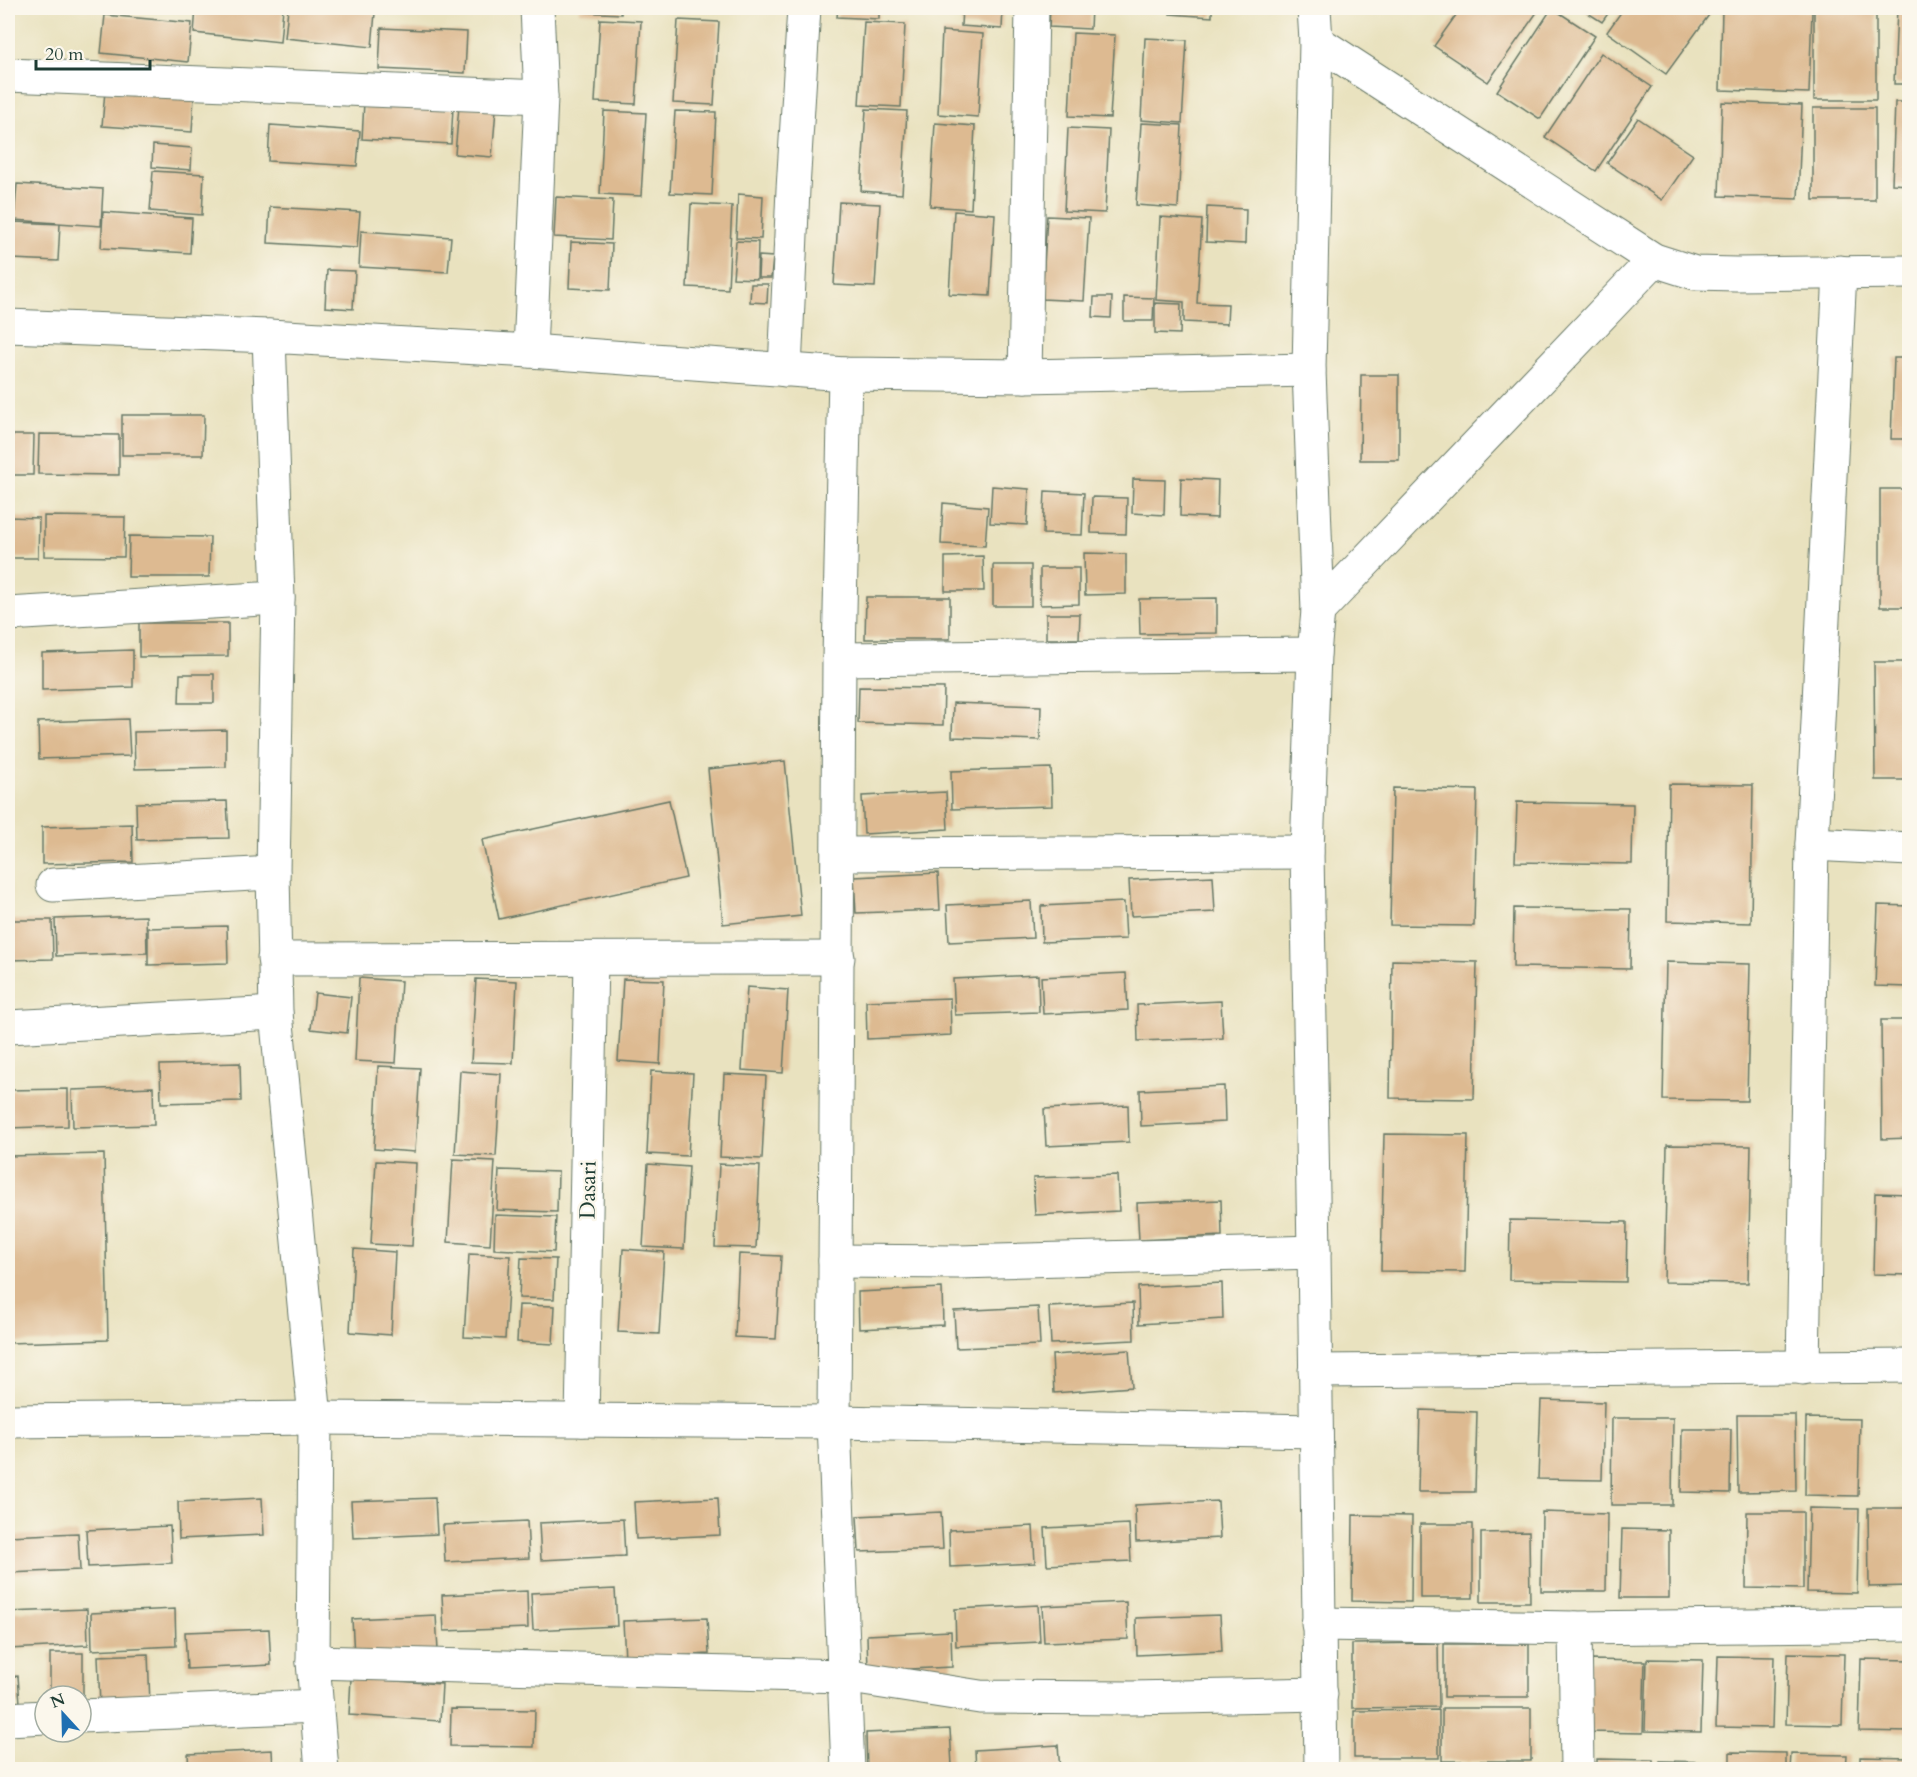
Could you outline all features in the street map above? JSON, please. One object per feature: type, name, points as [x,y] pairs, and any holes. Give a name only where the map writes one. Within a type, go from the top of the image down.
[{"type":"street","points":[[530,351],[541,97],[537,8]]},
{"type":"street","points":[[785,370],[804,8]]},
{"type":"street","points":[[1025,376],[1032,8]]},
{"type":"street","points":[[1314,8],[1316,41],[1309,370],[1318,611],[1314,654],[1307,852],[1321,1770]]},
{"type":"street","points":[[1316,41],[1654,260],[1695,273],[1910,272]]},
{"type":"street","points":[[8,75],[541,97]]},
{"type":"street","points":[[1318,611],[1654,260]]},
{"type":"street","points":[[1803,1368],[1812,844],[1840,272]]},
{"type":"street","points":[[8,326],[269,336],[530,351],[845,374],[1025,376],[1309,370]]},
{"type":"street","points":[[269,336],[278,598],[273,873],[274,959],[276,1013],[315,1418],[314,1662],[322,1770]]},
{"type":"street","points":[[845,374],[839,659],[834,1422],[848,1770]]},
{"type":"street","points":[[8,614],[278,598]]},
{"type":"street","points":[[839,659],[1314,654]]},
{"type":"street","points":[[1812,844],[1910,849]]},
{"type":"street","points":[[839,854],[1307,852]]},
{"type":"street","points":[[53,885],[273,873]]},
{"type":"street","points":[[274,959],[838,958]]},
{"type":"street","name":"Dasari","points":[[582,1420],[591,959]]},
{"type":"street","points":[[8,1027],[276,1013]]},
{"type":"street","points":[[836,1261],[959,1262],[1314,1252]]},
{"type":"street","points":[[1315,1371],[1910,1366]]},
{"type":"street","points":[[8,1421],[315,1418],[582,1420],[1316,1431]]},
{"type":"street","points":[[1318,1624],[1575,1628],[1910,1624]]},
{"type":"street","points":[[1575,1628],[1576,1770]]},
{"type":"street","points":[[314,1662],[844,1676],[980,1697],[1131,1698],[1321,1694]]},
{"type":"street","points":[[93,1715],[317,1706]]},
{"type":"street","points":[[8,1719],[33,1718]]},
{"type":"building","points":[[196,8],[283,8],[280,42],[194,33]]},
{"type":"building","points":[[288,8],[326,8],[375,13],[372,47],[285,38]]},
{"type":"building","points":[[580,8],[621,8],[621,14],[580,12]]},
{"type":"building","points":[[696,8],[740,8],[739,12]]},
{"type":"building","points":[[838,8],[879,8],[879,19],[837,17]]},
{"type":"building","points":[[962,8],[1003,8],[1002,29],[961,26]]},
{"type":"building","points":[[1050,8],[1091,8],[1090,29],[1049,27]]},
{"type":"building","points":[[1171,8],[1212,8],[1212,17],[1170,14]]},
{"type":"building","points":[[1461,8],[1540,8],[1488,82],[1434,46]]},
{"type":"building","points":[[1552,8],[1595,36],[1540,119],[1497,91]]},
{"type":"building","points":[[1580,8],[1612,8],[1602,22]]},
{"type":"building","points":[[1624,8],[1714,8],[1666,74],[1607,32]]},
{"type":"building","points":[[1897,8],[1910,9],[1910,84],[1894,84]]},
{"type":"building","points":[[1722,9],[1812,11],[1809,93],[1720,90]]},
{"type":"building","points":[[1814,9],[1876,9],[1876,100],[1814,100]]},
{"type":"building","points":[[105,15],[192,23],[188,62],[101,53]]},
{"type":"building","points":[[600,19],[641,21],[636,104],[595,102]]},
{"type":"building","points":[[678,20],[719,22],[714,105],[673,103]]},
{"type":"building","points":[[864,22],[905,24],[901,107],[859,105]]},
{"type":"building","points":[[381,28],[467,32],[465,73],[379,69]]},
{"type":"building","points":[[942,31],[983,34],[978,117],[938,114]]},
{"type":"building","points":[[1073,33],[1115,35],[1110,118],[1069,116]]},
{"type":"building","points":[[1145,38],[1187,40],[1182,123],[1141,120]]},
{"type":"building","points":[[1601,53],[1652,87],[1596,171],[1545,137]]},
{"type":"building","points":[[105,91],[194,96],[192,132],[102,126]]},
{"type":"building","points":[[364,102],[453,108],[451,144],[362,139]]},
{"type":"building","points":[[1722,102],[1802,105],[1798,199],[1719,196]]},
{"type":"building","points":[[1895,102],[1910,102],[1910,185],[1892,184]]},
{"type":"building","points":[[459,106],[496,109],[492,157],[455,154]]},
{"type":"building","points":[[1813,108],[1875,108],[1875,200],[1813,200]]},
{"type":"building","points":[[866,109],[907,111],[902,194],[861,191]]},
{"type":"building","points":[[604,111],[646,113],[641,196],[600,194]]},
{"type":"building","points":[[675,111],[716,112],[712,195],[670,193]]},
{"type":"building","points":[[1638,118],[1693,155],[1662,200],[1607,163]]},
{"type":"building","points":[[935,123],[975,126],[971,209],[930,206]]},
{"type":"building","points":[[1141,123],[1182,125],[1178,208],[1136,205]]},
{"type":"building","points":[[270,125],[360,131],[357,166],[268,161]]},
{"type":"building","points":[[1068,128],[1109,130],[1105,213],[1064,211]]},
{"type":"building","points":[[153,145],[192,148],[191,170],[152,167]]},
{"type":"building","points":[[153,171],[204,174],[202,215],[150,211]]},
{"type":"building","points":[[17,184],[103,189],[101,226],[14,220]]},
{"type":"building","points":[[738,194],[763,196],[761,239],[736,238]]},
{"type":"building","points":[[556,197],[613,200],[611,240],[554,237]]},
{"type":"building","points":[[839,202],[880,204],[875,287],[834,285]]},
{"type":"building","points":[[691,204],[732,206],[728,289],[687,287]]},
{"type":"building","points":[[270,207],[360,212],[357,248],[268,243]]},
{"type":"building","points":[[1207,207],[1246,209],[1245,244],[1206,242]]},
{"type":"building","points":[[954,211],[995,214],[990,296],[949,294]]},
{"type":"building","points":[[103,212],[192,218],[190,253],[101,248]]},
{"type":"building","points":[[1047,216],[1089,218],[1084,301],[1042,299]]},
{"type":"building","points":[[1160,217],[1202,220],[1197,303],[1228,304],[1227,324],[1184,322],[1184,302],[1156,300]]},
{"type":"building","points":[[14,222],[60,224],[58,261],[12,259]]},
{"type":"building","points":[[361,231],[451,237],[448,272],[359,267]]},
{"type":"building","points":[[736,241],[758,242],[757,279],[733,278]]},
{"type":"building","points":[[571,242],[612,244],[610,290],[569,288]]},
{"type":"building","points":[[759,256],[773,257],[771,278],[758,278]]},
{"type":"building","points":[[327,270],[355,271],[353,309],[325,307]]},
{"type":"building","points":[[751,284],[768,284],[767,303],[750,302]]},
{"type":"building","points":[[1094,297],[1112,297],[1111,318],[1093,317]]},
{"type":"building","points":[[1124,297],[1154,298],[1153,321],[1124,321]]},
{"type":"building","points":[[1155,303],[1181,304],[1180,334],[1155,333]]},
{"type":"building","points":[[1894,358],[1910,358],[1910,439],[1891,439]]},
{"type":"building","points":[[1361,375],[1399,375],[1399,460],[1360,460]]},
{"type":"building","points":[[122,415],[204,415],[203,455],[122,455]]},
{"type":"building","points":[[39,434],[119,435],[119,475],[38,474]]},
{"type":"building","points":[[8,435],[34,435],[33,475],[8,475]]},
{"type":"building","points":[[1181,478],[1218,480],[1217,518],[1180,516]]},
{"type":"building","points":[[1133,479],[1165,480],[1164,515],[1132,513]]},
{"type":"building","points":[[992,486],[1029,489],[1027,525],[990,523]]},
{"type":"building","points":[[1880,489],[1910,489],[1910,607],[1880,607]]},
{"type":"building","points":[[1045,491],[1084,493],[1082,535],[1043,534]]},
{"type":"building","points":[[1092,497],[1127,498],[1126,534],[1091,533]]},
{"type":"building","points":[[943,503],[988,507],[985,546],[941,544]]},
{"type":"building","points":[[44,516],[125,517],[124,557],[44,556]]},
{"type":"building","points":[[8,517],[39,518],[38,558],[8,558]]},
{"type":"building","points":[[129,536],[210,537],[209,577],[128,577]]},
{"type":"building","points":[[1084,553],[1126,554],[1126,594],[1085,595]]},
{"type":"building","points":[[983,556],[984,591],[945,591],[945,557]]},
{"type":"building","points":[[993,565],[1031,565],[1031,606],[993,606]]},
{"type":"building","points":[[1040,568],[1079,568],[1079,604],[1040,605]]},
{"type":"building","points":[[866,597],[950,597],[950,639],[865,639]]},
{"type":"building","points":[[1217,598],[1217,633],[1140,634],[1139,599]]},
{"type":"building","points":[[1046,614],[1080,614],[1079,639],[1046,639]]},
{"type":"building","points":[[139,623],[228,623],[228,656],[139,657]]},
{"type":"building","points":[[133,650],[133,687],[42,690],[42,653]]},
{"type":"building","points":[[1874,662],[1910,662],[1910,780],[1875,780]]},
{"type":"building","points":[[180,674],[214,674],[214,703],[179,703]]},
{"type":"building","points":[[859,687],[944,688],[943,725],[858,723]]},
{"type":"building","points":[[953,703],[1041,706],[1040,740],[952,737]]},
{"type":"building","points":[[128,719],[130,756],[39,759],[38,722]]},
{"type":"building","points":[[226,730],[226,767],[135,769],[134,732]]},
{"type":"building","points":[[785,761],[801,916],[723,924],[708,769]]},
{"type":"building","points":[[1051,768],[1052,806],[952,809],[951,771]]},
{"type":"building","points":[[1669,784],[1753,785],[1751,923],[1667,921]]},
{"type":"building","points":[[1393,788],[1477,790],[1474,926],[1390,925]]},
{"type":"building","points":[[946,792],[948,829],[864,834],[862,796]]},
{"type":"building","points":[[669,800],[686,878],[499,919],[482,840]]},
{"type":"building","points":[[227,801],[229,838],[137,840],[136,803]]},
{"type":"building","points":[[1517,802],[1633,804],[1632,864],[1515,862]]},
{"type":"building","points":[[132,824],[133,862],[42,864],[42,827]]},
{"type":"building","points":[[938,873],[940,910],[856,913],[854,877]]},
{"type":"building","points":[[1213,876],[1215,912],[1131,916],[1129,880]]},
{"type":"building","points":[[1031,901],[1033,938],[949,942],[947,905]]},
{"type":"building","points":[[1124,902],[1126,939],[1042,942],[1041,906]]},
{"type":"building","points":[[1878,905],[1910,906],[1910,987],[1875,986]]},
{"type":"building","points":[[1514,908],[1631,909],[1630,969],[1513,967]]},
{"type":"building","points":[[146,916],[147,953],[56,956],[55,919]]},
{"type":"building","points":[[8,920],[52,920],[53,959],[8,960]]},
{"type":"building","points":[[227,926],[228,963],[148,965],[148,928]]},
{"type":"building","points":[[1392,960],[1477,962],[1474,1099],[1390,1098]]},
{"type":"building","points":[[1666,962],[1750,964],[1747,1101],[1663,1100]]},
{"type":"building","points":[[1126,973],[1128,1010],[1043,1014],[1041,977]]},
{"type":"building","points":[[1038,975],[1039,1012],[955,1015],[953,979]]},
{"type":"building","points":[[359,978],[401,981],[396,1063],[355,1061]]},
{"type":"building","points":[[476,979],[517,981],[513,1063],[471,1062]]},
{"type":"building","points":[[623,979],[664,980],[660,1064],[618,1061]]},
{"type":"building","points":[[747,987],[788,990],[783,1073],[742,1070]]},
{"type":"building","points":[[315,993],[351,997],[347,1033],[311,1029]]},
{"type":"building","points":[[950,998],[951,1035],[867,1039],[866,1001]]},
{"type":"building","points":[[1221,1001],[1223,1038],[1138,1041],[1137,1005]]},
{"type":"building","points":[[1881,1020],[1910,1020],[1910,1138],[1882,1139]]},
{"type":"building","points":[[240,1063],[241,1101],[161,1103],[160,1065]]},
{"type":"building","points":[[378,1066],[420,1068],[415,1152],[374,1149]]},
{"type":"building","points":[[460,1071],[501,1074],[496,1156],[455,1154]]},
{"type":"building","points":[[651,1071],[693,1073],[688,1156],[647,1154]]},
{"type":"building","points":[[724,1074],[766,1076],[762,1159],[720,1157]]},
{"type":"building","points":[[1224,1086],[1225,1122],[1141,1126],[1140,1090]]},
{"type":"building","points":[[153,1087],[154,1125],[73,1127],[72,1090]]},
{"type":"building","points":[[68,1089],[68,1126],[8,1128],[8,1090]]},
{"type":"building","points":[[1128,1105],[1129,1142],[1046,1146],[1044,1109]]},
{"type":"building","points":[[1384,1134],[1468,1135],[1465,1272],[1381,1271]]},
{"type":"building","points":[[1667,1145],[1751,1146],[1748,1283],[1664,1282]]},
{"type":"building","points":[[104,1154],[108,1340],[8,1343],[8,1156]]},
{"type":"building","points":[[453,1159],[495,1161],[490,1245],[448,1242]]},
{"type":"building","points":[[376,1161],[416,1163],[412,1246],[371,1244]]},
{"type":"building","points":[[648,1164],[689,1167],[684,1249],[643,1247]]},
{"type":"building","points":[[719,1164],[760,1166],[756,1248],[715,1247]]},
{"type":"building","points":[[499,1170],[558,1172],[557,1212],[497,1210]]},
{"type":"building","points":[[1117,1175],[1119,1211],[1035,1215],[1033,1178]]},
{"type":"building","points":[[1875,1193],[1910,1194],[1910,1275],[1873,1274]]},
{"type":"building","points":[[1221,1200],[1222,1236],[1139,1240],[1137,1203]]},
{"type":"building","points":[[495,1215],[556,1217],[554,1252],[494,1249]]},
{"type":"building","points":[[1510,1220],[1627,1222],[1626,1282],[1509,1280]]},
{"type":"building","points":[[354,1249],[395,1252],[391,1335],[350,1332]]},
{"type":"building","points":[[623,1249],[664,1252],[659,1334],[618,1332]]},
{"type":"building","points":[[469,1254],[510,1256],[505,1339],[464,1337]]},
{"type":"building","points":[[739,1254],[781,1256],[776,1339],[735,1337]]},
{"type":"building","points":[[521,1258],[556,1259],[554,1299],[519,1298]]},
{"type":"building","points":[[1222,1283],[1223,1319],[1139,1324],[1138,1287]]},
{"type":"building","points":[[942,1288],[943,1325],[859,1329],[858,1292]]},
{"type":"building","points":[[1133,1303],[1134,1340],[1051,1344],[1049,1307]]},
{"type":"building","points":[[519,1305],[555,1306],[553,1344],[517,1342]]},
{"type":"building","points":[[1038,1307],[1040,1345],[956,1348],[954,1311]]},
{"type":"building","points":[[1129,1350],[1132,1387],[1054,1393],[1052,1355]]},
{"type":"building","points":[[1541,1400],[1604,1402],[1602,1480],[1538,1479]]},
{"type":"building","points":[[1420,1410],[1477,1412],[1475,1492],[1418,1492]]},
{"type":"building","points":[[1737,1415],[1795,1415],[1796,1491],[1738,1492]]},
{"type":"building","points":[[1612,1418],[1673,1418],[1672,1505],[1611,1505]]},
{"type":"building","points":[[1806,1418],[1860,1419],[1858,1496],[1805,1495]]},
{"type":"building","points":[[1682,1429],[1731,1429],[1730,1493],[1681,1492]]},
{"type":"building","points":[[262,1498],[264,1535],[179,1539],[178,1502]]},
{"type":"building","points":[[435,1498],[437,1534],[353,1538],[351,1501]]},
{"type":"building","points":[[718,1498],[720,1535],[636,1539],[634,1502]]},
{"type":"building","points":[[1218,1501],[1220,1538],[1136,1542],[1135,1505]]},
{"type":"building","points":[[1809,1508],[1859,1509],[1857,1593],[1807,1592]]},
{"type":"building","points":[[1868,1508],[1910,1508],[1910,1586],[1869,1587]]},
{"type":"building","points":[[941,1512],[943,1549],[859,1552],[857,1516]]},
{"type":"building","points":[[1542,1512],[1607,1514],[1606,1591],[1541,1591]]},
{"type":"building","points":[[1747,1512],[1803,1512],[1803,1589],[1746,1588]]},
{"type":"building","points":[[1353,1515],[1412,1516],[1411,1602],[1352,1601]]},
{"type":"building","points":[[623,1519],[625,1556],[541,1560],[539,1523]]},
{"type":"building","points":[[527,1521],[529,1558],[445,1562],[443,1525]]},
{"type":"building","points":[[1129,1524],[1131,1561],[1047,1565],[1045,1528]]},
{"type":"building","points":[[1420,1524],[1473,1524],[1473,1598],[1420,1598]]},
{"type":"building","points":[[170,1526],[172,1563],[88,1567],[86,1530]]},
{"type":"building","points":[[1033,1526],[1035,1563],[950,1567],[949,1530]]},
{"type":"building","points":[[1622,1529],[1669,1530],[1669,1598],[1620,1598]]},
{"type":"building","points":[[1529,1532],[1530,1602],[1481,1602],[1481,1533]]},
{"type":"building","points":[[78,1533],[80,1570],[8,1573],[8,1536]]},
{"type":"building","points":[[615,1589],[617,1626],[533,1630],[531,1593]]},
{"type":"building","points":[[527,1591],[528,1628],[444,1631],[442,1595]]},
{"type":"building","points":[[1126,1602],[1128,1639],[1044,1642],[1042,1606]]},
{"type":"building","points":[[1038,1605],[1040,1642],[956,1646],[955,1609]]},
{"type":"building","points":[[87,1609],[88,1645],[8,1649],[8,1612]]},
{"type":"building","points":[[175,1609],[176,1646],[92,1650],[91,1613]]},
{"type":"building","points":[[436,1615],[438,1651],[354,1656],[352,1619]]},
{"type":"building","points":[[1220,1615],[1222,1651],[1137,1655],[1136,1618]]},
{"type":"building","points":[[707,1618],[709,1654],[625,1659],[623,1621]]},
{"type":"building","points":[[269,1629],[271,1665],[187,1669],[185,1632]]},
{"type":"building","points":[[951,1631],[952,1667],[868,1671],[867,1635]]},
{"type":"building","points":[[1438,1643],[1439,1707],[1352,1708],[1352,1644]]},
{"type":"building","points":[[1444,1644],[1529,1644],[1529,1697],[1444,1697]]},
{"type":"building","points":[[50,1653],[83,1653],[83,1684],[50,1684]]},
{"type":"building","points":[[1788,1653],[1844,1654],[1842,1725],[1786,1724]]},
{"type":"building","points":[[148,1654],[150,1704],[100,1706],[98,1656]]},
{"type":"building","points":[[1718,1656],[1774,1657],[1772,1728],[1716,1727]]},
{"type":"building","points":[[1647,1659],[1703,1660],[1701,1732],[1645,1731]]},
{"type":"building","points":[[1861,1659],[1910,1660],[1910,1732],[1859,1731]]},
{"type":"building","points":[[1589,1660],[1645,1661],[1643,1733],[1587,1732]]},
{"type":"building","points":[[18,1676],[20,1703],[8,1703],[8,1677]]},
{"type":"building","points":[[351,1678],[442,1684],[440,1721],[349,1715]]},
{"type":"building","points":[[1442,1708],[1531,1708],[1531,1761],[1442,1761]]},
{"type":"building","points":[[451,1709],[535,1710],[534,1747],[450,1746]]},
{"type":"building","points":[[1439,1710],[1439,1758],[1354,1758],[1354,1711]]},
{"type":"building","points":[[950,1729],[952,1766],[867,1770],[866,1733]]},
{"type":"building","points":[[1058,1745],[1060,1770],[976,1770],[975,1750]]},
{"type":"building","points":[[272,1750],[273,1770],[189,1770],[188,1754]]},
{"type":"building","points":[[1730,1752],[1786,1753],[1786,1770],[1730,1770]]},
{"type":"building","points":[[1791,1754],[1847,1755],[1846,1770],[1790,1770]]},
{"type":"building","points":[[1860,1757],[1910,1758],[1910,1770],[1860,1770]]},
{"type":"building","points":[[1597,1759],[1653,1760],[1653,1770],[1597,1770]]},
{"type":"building","points":[[1660,1761],[1716,1762],[1716,1770],[1660,1770]]},
{"type":"building","points":[[1443,1766],[1525,1766],[1525,1770],[1443,1770]]}]
